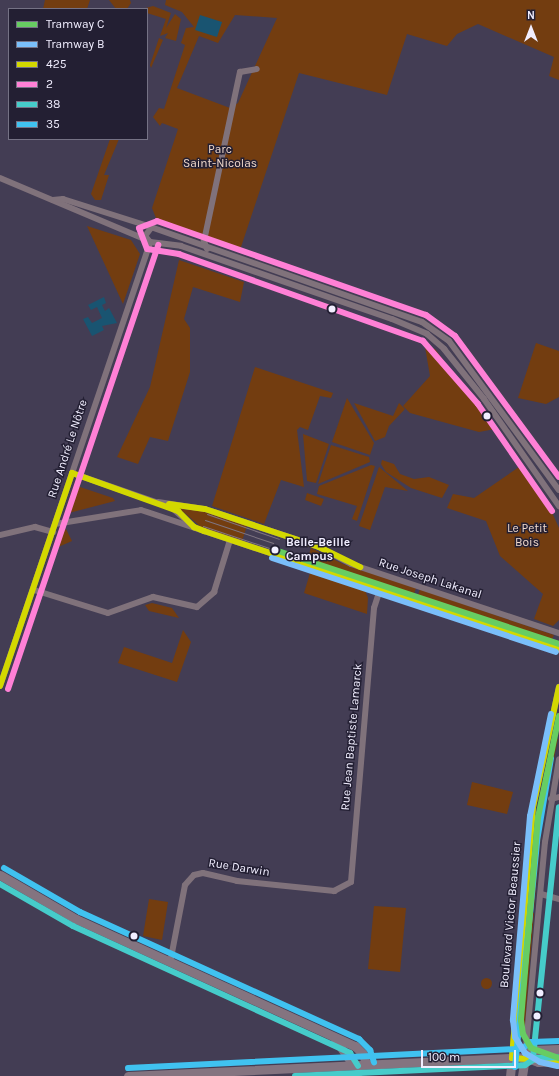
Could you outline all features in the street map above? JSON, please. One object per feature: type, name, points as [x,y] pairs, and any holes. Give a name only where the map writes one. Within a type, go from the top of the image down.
[{"type":"street","points":[[207,249],[204,241],[240,72],[257,69]]},
{"type":"street","points":[[0,178],[54,200],[61,207],[150,242],[180,246],[398,321],[426,334],[444,349],[484,399],[559,506]]},
{"type":"street","points":[[54,200],[63,199],[154,229],[207,249],[412,317],[449,341],[559,490]]},
{"type":"street","points":[[150,242],[146,233],[154,229]]},
{"type":"street","points":[[150,242],[159,237],[154,229]]},
{"type":"street","name":"Rue André Le Nôtre","points":[[0,686],[34,590],[150,242]]},
{"type":"street","name":"Rue Joseph Lakanal","points":[[72,473],[158,502],[182,513],[194,527],[559,649]]},
{"type":"street","name":"Rue Joseph Lakanal","points":[[158,502],[205,509],[313,545],[351,564],[559,633]]},
{"type":"street","points":[[55,524],[136,509],[194,527]]},
{"type":"street","points":[[0,535],[35,527],[53,532]]},
{"type":"street","points":[[34,590],[108,614],[153,597],[197,607],[214,592],[230,540]]},
{"type":"street","name":"Rue Jean Baptiste Lamarck","points":[[348,886],[352,879],[374,608],[380,589]]},
{"type":"street","name":"Boulevard Victor Beaussier","points":[[510,1076],[533,807],[559,687]]},
{"type":"street","points":[[522,1076],[551,799],[559,759]]},
{"type":"street","points":[[553,786],[559,790]]},
{"type":"street","points":[[551,799],[559,797]]},
{"type":"street","name":"Rue Darwin","points":[[170,963],[185,885],[194,875],[203,873],[237,881],[334,890],[348,886]]},
{"type":"street","points":[[0,875],[76,919],[355,1046],[363,1054],[358,1065],[359,1076]]},
{"type":"street","points":[[541,894],[558,899]]},
{"type":"street","points":[[333,1037],[358,1065]]},
{"type":"street","points":[[344,1048],[355,1046]]},
{"type":"street","points":[[335,1066],[344,1048]]},
{"type":"street","points":[[525,1057],[533,1050],[559,1049]]},
{"type":"street","points":[[128,1076],[525,1057],[538,1062],[559,1061]]},
{"type":"green space","points":[[45,0],[90,0],[87,8],[43,8]]},
{"type":"green space","points":[[109,0],[130,0],[131,3],[128,8],[115,8]]},
{"type":"green space","name":"Parc Saint-Nicolas","points":[[166,0],[559,0],[559,80],[549,76],[554,57],[478,24],[457,34],[447,46],[407,34],[387,95],[299,73],[240,250],[158,223],[152,208],[178,129],[162,123],[160,126],[153,117],[159,108],[164,109],[185,45],[181,43],[186,28],[194,27],[182,12],[165,5]],"holes":[[[235,15],[277,18],[238,103],[230,108],[177,88],[199,36],[218,43]]]},
{"type":"green space","points":[[153,6],[171,13],[166,28],[175,14],[181,19],[176,41],[165,38],[168,33],[160,36],[166,19],[148,13],[148,8],[146,8]]},
{"type":"green space","points":[[159,38],[163,40],[151,68],[150,65]]},
{"type":"green space","points":[[110,140],[119,140],[104,175],[109,175],[101,200],[95,200],[91,194]]},
{"type":"green space","points":[[87,226],[131,240],[140,254],[123,304]]},
{"type":"green space","points":[[179,260],[244,282],[240,302],[193,287],[184,319],[190,328],[190,372],[168,441],[150,437],[138,464],[117,457],[150,387]]},
{"type":"green space","points":[[536,343],[559,351],[559,397],[546,404],[518,398]]},
{"type":"green space","points":[[425,347],[435,349],[495,429],[479,432],[410,413],[403,406],[430,376]]},
{"type":"green space","points":[[255,367],[333,393],[331,398],[320,396],[308,430],[300,427],[297,430],[304,487],[281,480],[264,524],[212,506]]},
{"type":"green space","points":[[347,398],[374,443],[370,455],[332,442]]},
{"type":"green space","points":[[354,403],[393,416],[399,403],[405,409],[389,426],[385,437],[375,441]]},
{"type":"green space","points":[[303,434],[329,444],[316,483],[307,481]]},
{"type":"green space","points":[[331,445],[369,457],[370,462],[318,484]]},
{"type":"green space","points":[[382,460],[394,464],[400,474],[414,479],[429,477],[449,485],[442,498],[411,488],[386,472],[381,464]]},
{"type":"green space","points":[[371,465],[375,466],[357,521],[352,519],[357,506],[317,494],[319,486]]},
{"type":"green space","points":[[379,467],[408,491],[385,487],[370,530],[359,526]]},
{"type":"green space","name":"Le Petit Bois","points":[[519,467],[549,506],[559,528],[559,620],[553,626],[534,619],[543,594],[500,556],[486,521],[447,508],[453,494],[474,498]]},
{"type":"green space","points":[[77,486],[113,498],[115,501],[65,514],[72,490]]},
{"type":"green space","points":[[307,493],[324,499],[321,506],[305,500]]},
{"type":"green space","points":[[180,509],[201,511],[247,526],[242,541],[201,527]]},
{"type":"green space","points":[[66,529],[72,541],[56,548],[57,537]]},
{"type":"green space","points":[[311,548],[343,564],[416,588],[413,597],[306,563]]},
{"type":"green space","points":[[310,573],[364,588],[368,598],[367,614],[304,593]]},
{"type":"green space","points":[[420,589],[554,635],[550,643],[417,598]]},
{"type":"green space","points":[[152,603],[172,608],[179,618],[149,611],[145,605]]},
{"type":"green space","points":[[183,630],[191,642],[177,682],[118,663],[124,647],[172,663]]},
{"type":"green space","points":[[552,737],[558,739],[543,811],[534,909],[528,908],[537,809]]},
{"type":"green space","points":[[472,782],[513,792],[507,814],[467,805]]},
{"type":"green space","points":[[149,899],[168,902],[162,940],[143,936]]},
{"type":"green space","points":[[374,906],[406,908],[400,972],[368,969]]},
{"type":"green space","points":[[528,912],[534,913],[524,1036],[519,1024]]},
{"type":"green space","points":[[486,977],[490,979],[492,983],[490,987],[486,989],[482,987],[480,983],[482,979]]},
{"type":"water","points":[[200,15],[222,22],[217,37],[195,30]]},
{"type":"water","points":[[104,297],[106,303],[102,305],[105,311],[109,308],[117,323],[102,326],[104,330],[92,336],[83,319],[88,317],[92,323],[102,318],[97,307],[91,310],[88,305]]},
{"type":"tram line","points":[[207,514],[279,539]]},
{"type":"tram line","points":[[205,520],[273,543]]},
{"type":"tram line","points":[[203,526],[275,550]]},
{"type":"tram line","name":"C","points":[[275,550],[559,644]]},
{"type":"tram line","name":"B","points":[[272,558],[556,652]]},
{"type":"tram line","name":"B","points":[[551,714],[530,816],[513,1020],[515,1037],[525,1053],[540,1062],[558,1066]]},
{"type":"tram line","name":"C","points":[[559,716],[538,817],[521,1020],[523,1034],[531,1048],[559,1058]]},
{"type":"transit line","name":"2","points":[[552,511],[478,404],[423,341],[179,254],[147,249],[139,228],[157,221],[426,315],[455,336],[559,477]]},
{"type":"transit line","name":"2","points":[[8,689],[158,245]]},
{"type":"transit line","name":"425","points":[[72,473],[178,511],[194,527],[204,531],[559,649]]},
{"type":"transit line","name":"425","points":[[0,686],[72,473]]},
{"type":"transit line","name":"425","points":[[169,504],[205,509],[319,547],[360,567]]},
{"type":"transit line","name":"425","points":[[559,687],[533,807],[512,1058],[559,1061]]},
{"type":"transit line","name":"35","points":[[515,1067],[537,841],[551,758]]},
{"type":"transit line","name":"38","points":[[533,1058],[559,807]]},
{"type":"transit line","name":"35","points":[[4,868],[80,912],[359,1039],[370,1050],[374,1062]]},
{"type":"transit line","name":"38","points":[[0,884],[73,926],[350,1053],[358,1066]]},
{"type":"transit line","name":"35","points":[[128,1068],[522,1049],[531,1042],[559,1041]]},
{"type":"transit line","name":"38","points":[[295,1076],[525,1065],[536,1058],[559,1057]]},
{"type":"place","name":"Belle-Beille Campus","points":[[275,550]]}]
